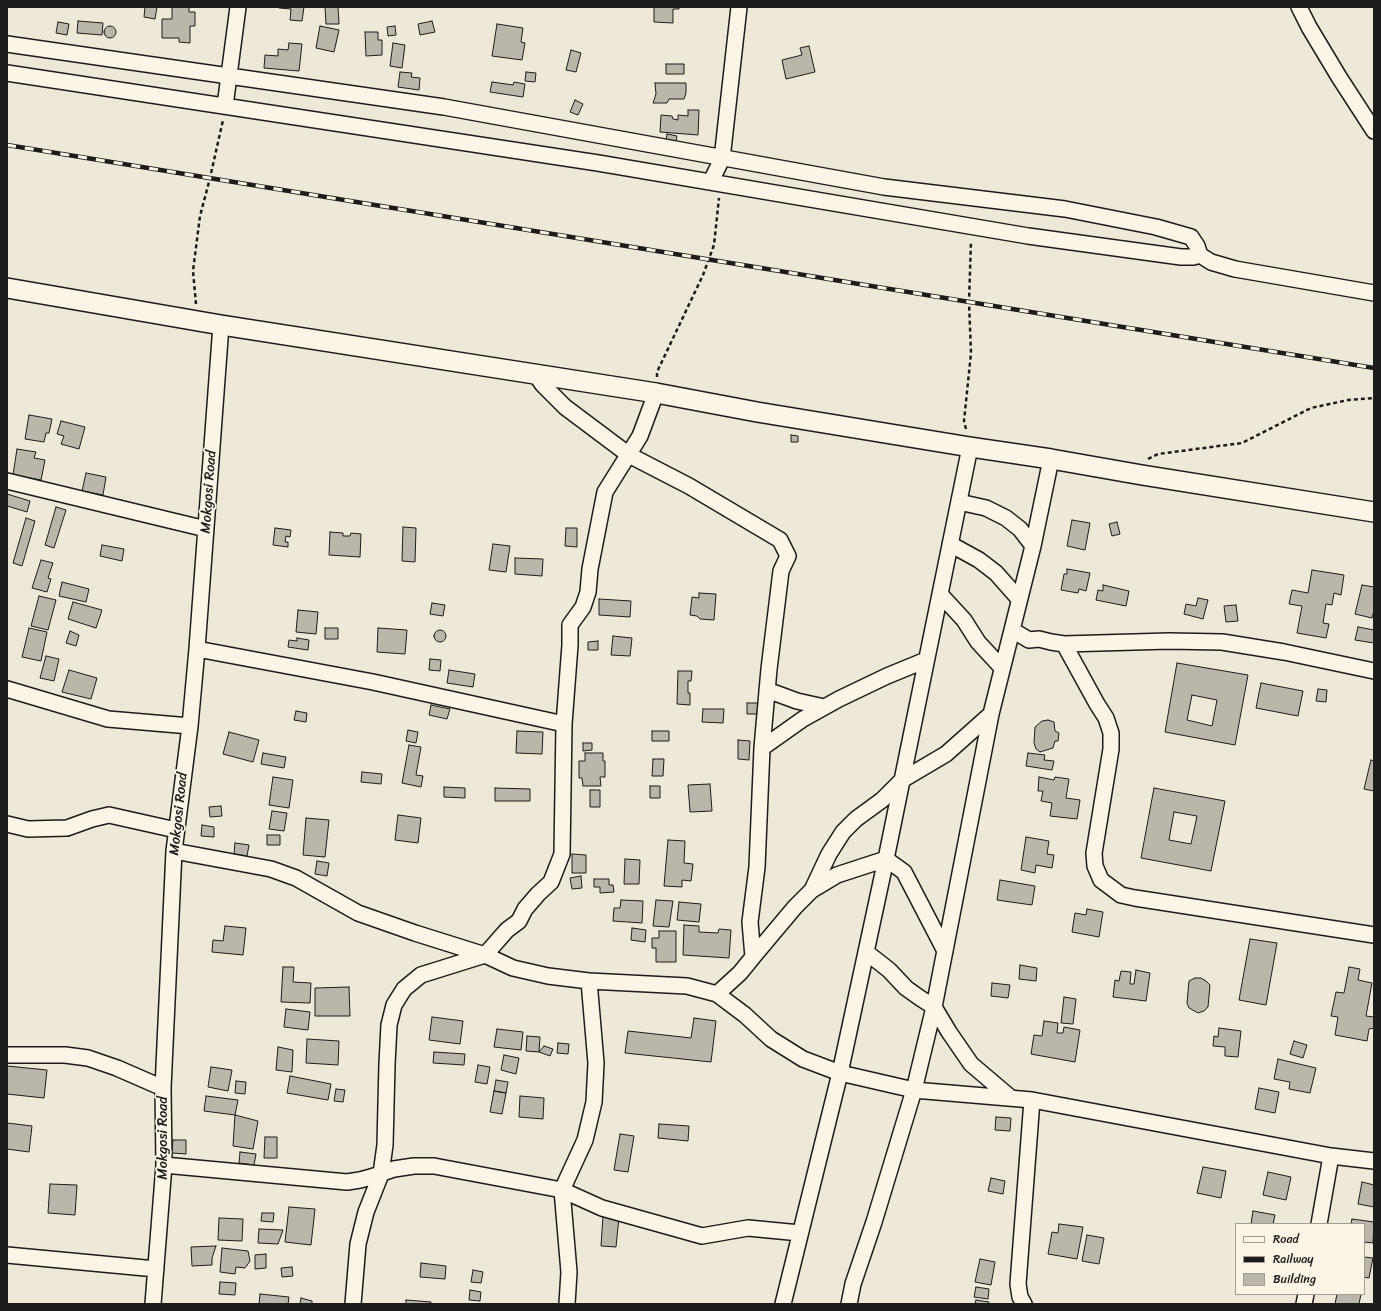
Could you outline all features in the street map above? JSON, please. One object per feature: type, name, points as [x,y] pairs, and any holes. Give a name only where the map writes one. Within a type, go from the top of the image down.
[{"type":"street","points":[[225,106],[238,7]]},
{"type":"street","points":[[716,182],[722,159],[739,7]]},
{"type":"street","points":[[1299,7],[1332,64],[1374,131]]},
{"type":"street","points":[[7,44],[444,107],[722,159],[884,187],[1065,209],[1156,227],[1191,237],[1197,246],[1200,255],[1211,262],[1235,268],[1374,293]]},
{"type":"street","points":[[7,73],[716,182],[1028,236],[1181,257],[1193,257],[1200,255]]},
{"type":"street","points":[[7,288],[221,325],[656,393],[757,412],[1142,475],[1369,508]]},
{"type":"street","name":"Mokgosi Road","points":[[153,1304],[164,1165],[163,1088],[174,851],[190,726],[197,649],[221,325]]},
{"type":"street","points":[[536,375],[565,406],[629,455],[689,486],[780,540],[788,556],[781,571],[767,690],[762,748],[757,867],[750,922],[753,957]]},
{"type":"street","points":[[353,1304],[358,1244],[366,1212],[381,1174],[385,1145],[389,1025],[394,1005],[404,989],[421,975],[485,955],[507,930],[519,921],[525,909],[551,882],[562,854],[564,724],[570,645],[570,625],[583,607],[588,592],[590,569],[605,492],[640,436],[656,393]]},
{"type":"street","points":[[784,1304],[840,1073],[886,859],[970,447]]},
{"type":"street","points":[[849,1304],[853,1284],[874,1222],[914,1090],[934,1006],[991,714],[1033,546],[1051,459]]},
{"type":"street","points":[[7,481],[206,529]]},
{"type":"street","points":[[959,502],[986,508],[1006,518],[1020,529],[1033,546]]},
{"type":"street","points":[[950,544],[979,560],[996,573],[1019,599]]},
{"type":"street","points":[[940,594],[964,620],[978,642],[1002,668]]},
{"type":"street","points":[[1012,630],[1029,640],[1039,639],[1064,644],[1169,641],[1222,642],[1284,652],[1374,670]]},
{"type":"street","points":[[1064,644],[1106,718],[1111,733],[1111,749],[1094,853],[1096,866],[1101,880],[1121,895],[1374,935]]},
{"type":"street","points":[[197,649],[373,682],[564,724]]},
{"type":"street","points":[[762,748],[803,718],[888,676],[926,660]]},
{"type":"street","points":[[7,689],[108,719],[190,726]]},
{"type":"street","points":[[767,690],[797,701],[824,707]]},
{"type":"street","points":[[812,890],[829,854],[843,832],[856,819],[882,800],[902,780],[946,754],[991,714]]},
{"type":"street","points":[[7,824],[28,829],[66,828],[109,815],[176,830]]},
{"type":"street","points":[[174,851],[271,869],[283,873],[302,881],[358,913],[414,933],[485,955],[513,968],[548,976],[589,981],[687,986],[717,994],[745,1015],[771,1039],[803,1059],[840,1073],[914,1090],[1032,1100],[1331,1156],[1374,1161]]},
{"type":"street","points":[[886,859],[904,872],[945,950]]},
{"type":"street","points":[[717,994],[740,973],[795,907],[812,890],[837,875],[886,859]]},
{"type":"street","points":[[866,952],[889,970],[906,988],[934,1006],[949,1032],[971,1064],[1010,1098]]},
{"type":"street","points":[[567,1304],[569,1272],[562,1190],[585,1140],[594,1102],[596,1063],[589,981]]},
{"type":"street","points":[[7,1055],[65,1055],[88,1058],[163,1088]]},
{"type":"street","points":[[1024,1304],[1020,1297],[1018,1284],[1032,1100]]},
{"type":"street","points":[[1319,1223],[1331,1156]]},
{"type":"street","points":[[164,1165],[347,1182],[360,1180],[394,1169],[414,1166],[434,1166],[562,1190],[602,1208],[702,1236],[718,1235],[748,1228],[800,1233]]},
{"type":"street","points":[[7,1255],[156,1269]]},
{"type":"path","points":[[198,320],[193,271],[195,255],[200,216],[210,178],[225,106]]},
{"type":"path","points":[[656,393],[657,372],[703,274],[714,246],[716,182]]},
{"type":"path","points":[[970,447],[964,421],[971,353],[969,273],[971,226]]},
{"type":"path","points":[[1142,475],[1145,460],[1158,454],[1242,443],[1311,408],[1348,400],[1374,398]]},
{"type":"building","points":[[145,7],[157,7],[155,19],[144,17]]},
{"type":"building","points":[[172,7],[189,7],[189,12],[195,12],[195,26],[190,26],[190,43],[179,42],[179,38],[162,38],[162,19],[172,19]]},
{"type":"building","points":[[279,7],[304,7],[302,21],[290,20],[291,9]]},
{"type":"building","points":[[325,7],[338,7],[339,24],[326,24]]},
{"type":"building","points":[[654,7],[679,7],[679,9],[673,9],[673,23],[654,22]]},
{"type":"building","points":[[78,21],[103,23],[102,35],[77,33]]},
{"type":"building","points":[[432,21],[435,32],[420,35],[418,24]]},
{"type":"building","points":[[58,22],[69,24],[67,35],[56,33]]},
{"type":"building","points":[[497,24],[523,28],[521,42],[525,43],[522,60],[492,56]]},
{"type":"building","points":[[110,26],[114,28],[116,32],[114,36],[110,38],[106,36],[104,32],[106,28]]},
{"type":"building","points":[[320,26],[339,30],[334,52],[316,48]]},
{"type":"building","points":[[395,26],[396,35],[388,36],[387,27]]},
{"type":"building","points":[[365,32],[378,32],[378,40],[382,40],[382,55],[366,56]]},
{"type":"building","points":[[289,43],[302,44],[299,71],[264,68],[265,55],[278,56],[278,49],[288,50]]},
{"type":"building","points":[[393,43],[405,45],[402,68],[390,66]]},
{"type":"building","points":[[809,46],[815,72],[786,79],[782,60],[802,55],[800,48]]},
{"type":"building","points":[[571,50],[581,53],[576,72],[566,70]]},
{"type":"building","points":[[666,64],[684,64],[684,74],[666,74]]},
{"type":"building","points":[[400,72],[412,73],[411,77],[420,78],[419,90],[398,87]]},
{"type":"building","points":[[526,72],[536,73],[535,82],[525,81]]},
{"type":"building","points":[[492,82],[513,85],[514,82],[525,84],[523,97],[490,92]]},
{"type":"building","points":[[655,83],[686,83],[686,93],[684,99],[669,99],[667,103],[653,103],[656,94]]},
{"type":"building","points":[[575,100],[583,104],[578,115],[570,112]]},
{"type":"building","points":[[688,110],[699,110],[698,135],[660,132],[661,115],[672,116],[673,119],[678,120],[678,115],[688,116]]},
{"type":"building","points":[[667,134],[677,136],[676,141],[666,140]]},
{"type":"building","points":[[29,415],[52,419],[49,433],[46,433],[44,442],[25,439]]},
{"type":"building","points":[[61,421],[85,427],[79,449],[61,444],[64,436],[57,434]]},
{"type":"building","points":[[791,435],[798,436],[798,442],[791,442]]},
{"type":"building","points":[[17,449],[36,452],[34,458],[45,460],[41,480],[13,475]]},
{"type":"building","points":[[86,473],[106,477],[103,495],[82,491]]},
{"type":"building","points":[[7,494],[30,501],[27,512],[7,506]]},
{"type":"building","points":[[56,507],[66,510],[54,548],[45,545]]},
{"type":"building","points":[[26,518],[35,521],[22,566],[13,563]]},
{"type":"building","points":[[1072,520],[1090,523],[1085,550],[1067,546]]},
{"type":"building","points":[[1117,522],[1120,534],[1112,536],[1109,524]]},
{"type":"building","points":[[403,527],[416,528],[415,562],[402,561]]},
{"type":"building","points":[[275,528],[291,530],[290,537],[286,536],[285,542],[288,542],[288,547],[273,545]]},
{"type":"building","points":[[566,528],[577,528],[577,547],[565,546]]},
{"type":"building","points":[[330,532],[343,533],[343,536],[350,536],[351,533],[361,534],[360,557],[329,555]]},
{"type":"building","points":[[493,544],[510,546],[506,572],[489,570]]},
{"type":"building","points":[[102,545],[124,549],[122,561],[100,556]]},
{"type":"building","points":[[515,558],[543,559],[542,576],[515,574]]},
{"type":"building","points":[[41,560],[53,563],[48,578],[51,579],[47,592],[32,588]]},
{"type":"building","points":[[1067,569],[1090,573],[1086,591],[1079,589],[1078,593],[1061,590],[1064,574],[1067,574]]},
{"type":"building","points":[[1312,570],[1344,575],[1341,595],[1334,593],[1332,605],[1326,604],[1323,623],[1329,624],[1326,638],[1297,633],[1302,606],[1289,604],[1292,590],[1308,593]]},
{"type":"building","points":[[62,582],[89,589],[86,602],[59,596]]},
{"type":"building","points":[[1103,585],[1129,591],[1126,606],[1096,600],[1098,590],[1103,591]]},
{"type":"building","points":[[1362,585],[1374,587],[1374,611],[1372,618],[1355,614]]},
{"type":"building","points":[[699,593],[716,594],[714,620],[700,619],[697,616],[690,615],[692,597],[699,598]]},
{"type":"building","points":[[39,596],[56,600],[48,630],[31,626]]},
{"type":"building","points":[[1198,598],[1208,600],[1203,619],[1184,614],[1186,604],[1196,606]]},
{"type":"building","points":[[599,599],[631,601],[630,617],[599,615]]},
{"type":"building","points":[[73,602],[102,610],[96,628],[68,619]]},
{"type":"building","points":[[432,603],[445,605],[443,616],[430,614]]},
{"type":"building","points":[[1236,605],[1238,621],[1226,622],[1224,606]]},
{"type":"building","points":[[298,610],[318,612],[316,634],[296,632]]},
{"type":"building","points":[[1358,627],[1374,630],[1374,643],[1355,640]]},
{"type":"building","points":[[29,628],[47,632],[41,661],[22,657]]},
{"type":"building","points":[[325,628],[338,628],[338,639],[325,639]]},
{"type":"building","points":[[378,628],[407,630],[405,654],[377,652]]},
{"type":"building","points":[[438,630],[442,630],[446,636],[442,642],[438,642],[434,638],[434,634]]},
{"type":"building","points":[[70,631],[79,635],[76,646],[66,643]]},
{"type":"building","points":[[613,636],[632,638],[630,656],[611,655]]},
{"type":"building","points":[[297,638],[309,640],[308,650],[288,647],[289,640],[297,641]]},
{"type":"building","points":[[598,641],[598,650],[588,650],[588,642]]},
{"type":"building","points":[[46,656],[59,659],[54,681],[40,678]]},
{"type":"building","points":[[430,659],[441,660],[440,671],[429,670]]},
{"type":"building","points":[[1177,663],[1248,675],[1235,745],[1165,732]],"holes":[[[1192,695],[1217,700],[1212,726],[1187,720]]]},
{"type":"building","points":[[69,670],[97,678],[91,699],[62,692]]},
{"type":"building","points":[[449,670],[475,674],[473,687],[447,683]]},
{"type":"building","points":[[678,671],[692,671],[691,681],[688,681],[690,705],[677,704]]},
{"type":"building","points":[[1261,683],[1303,691],[1298,716],[1256,708]]},
{"type":"building","points":[[1318,689],[1327,690],[1326,702],[1316,701]]},
{"type":"building","points":[[747,703],[759,703],[758,714],[747,714]]},
{"type":"building","points":[[431,705],[450,709],[447,719],[429,715]]},
{"type":"building","points":[[703,709],[724,709],[723,723],[702,722]]},
{"type":"building","points":[[296,711],[307,713],[306,722],[294,720]]},
{"type":"building","points":[[1048,720],[1054,722],[1055,731],[1059,733],[1058,741],[1055,741],[1053,748],[1040,752],[1036,749],[1034,743],[1035,727],[1042,721]]},
{"type":"building","points":[[408,730],[418,732],[416,743],[406,741]]},
{"type":"building","points":[[517,731],[543,732],[542,754],[516,753]]},
{"type":"building","points":[[652,731],[669,731],[669,741],[652,741]]},
{"type":"building","points":[[229,732],[259,740],[253,762],[223,754]]},
{"type":"building","points":[[738,740],[750,741],[749,760],[738,759]]},
{"type":"building","points":[[583,743],[592,743],[592,750],[583,751]]},
{"type":"building","points":[[409,745],[421,747],[416,775],[423,776],[421,787],[402,783]]},
{"type":"building","points":[[263,753],[286,757],[284,768],[261,764]]},
{"type":"building","points":[[585,753],[603,753],[603,761],[605,761],[605,777],[600,777],[601,786],[583,786],[582,778],[579,778],[579,761],[585,761]]},
{"type":"building","points":[[1028,753],[1045,755],[1044,760],[1054,761],[1052,770],[1026,766]]},
{"type":"building","points":[[653,759],[664,759],[663,776],[652,776]]},
{"type":"building","points":[[1371,760],[1374,761],[1374,791],[1364,789]]},
{"type":"building","points":[[362,772],[382,774],[381,784],[361,782]]},
{"type":"building","points":[[273,777],[293,780],[289,808],[269,805]]},
{"type":"building","points":[[1039,777],[1054,780],[1055,777],[1069,779],[1066,798],[1080,800],[1077,819],[1050,816],[1052,803],[1041,801],[1043,791],[1038,791]]},
{"type":"building","points":[[710,784],[712,811],[690,812],[688,785]]},
{"type":"building","points":[[650,786],[660,786],[660,798],[650,798]]},
{"type":"building","points":[[444,787],[465,788],[465,798],[444,797]]},
{"type":"building","points":[[495,788],[530,789],[530,801],[495,801]]},
{"type":"building","points":[[1154,788],[1225,801],[1211,871],[1141,858]],"holes":[[[1174,812],[1197,816],[1191,844],[1169,840]]]},
{"type":"building","points":[[590,790],[600,790],[600,807],[590,807]]},
{"type":"building","points":[[221,806],[222,816],[210,817],[209,807]]},
{"type":"building","points":[[272,811],[287,813],[284,831],[269,829]]},
{"type":"building","points":[[398,815],[421,818],[418,843],[395,840]]},
{"type":"building","points":[[306,818],[329,820],[325,857],[303,855]]},
{"type":"building","points":[[202,825],[214,827],[214,837],[201,836]]},
{"type":"building","points":[[267,835],[280,835],[280,845],[267,845]]},
{"type":"building","points":[[1026,837],[1049,841],[1047,854],[1054,855],[1052,868],[1036,865],[1035,873],[1021,870]]},
{"type":"building","points":[[668,840],[685,841],[684,863],[693,864],[691,881],[682,880],[682,887],[664,886]]},
{"type":"building","points":[[235,843],[249,845],[247,856],[234,854]]},
{"type":"building","points":[[572,854],[586,855],[586,873],[572,873]]},
{"type":"building","points":[[625,859],[640,860],[639,884],[624,884]]},
{"type":"building","points":[[317,861],[329,863],[327,876],[315,874]]},
{"type":"building","points":[[581,876],[582,888],[572,889],[570,878]]},
{"type":"building","points":[[594,879],[609,879],[609,885],[613,885],[614,892],[600,893],[600,887],[594,887]]},
{"type":"building","points":[[1000,880],[1035,886],[1032,905],[997,900]]},
{"type":"building","points":[[621,900],[643,901],[642,923],[613,921],[614,908],[620,908]]},
{"type":"building","points":[[656,900],[673,901],[669,927],[653,926]]},
{"type":"building","points":[[679,902],[701,904],[699,922],[677,920]]},
{"type":"building","points":[[1087,909],[1103,912],[1099,937],[1072,932],[1075,913],[1086,915]]},
{"type":"building","points":[[684,925],[699,926],[699,932],[718,933],[719,929],[731,930],[729,958],[683,955]]},
{"type":"building","points":[[225,926],[246,928],[243,955],[212,952],[213,940],[223,941]]},
{"type":"building","points":[[632,928],[646,930],[645,942],[631,940]]},
{"type":"building","points":[[659,931],[676,931],[676,962],[656,962],[656,948],[652,948],[652,938],[659,938]]},
{"type":"building","points":[[1250,939],[1277,943],[1266,1005],[1239,1000]]},
{"type":"building","points":[[1020,965],[1037,968],[1036,981],[1019,979]]},
{"type":"building","points":[[283,967],[294,967],[293,982],[311,983],[310,1003],[281,1002]]},
{"type":"building","points":[[1349,967],[1360,969],[1358,980],[1372,983],[1366,1016],[1374,1017],[1374,1028],[1369,1029],[1367,1041],[1335,1035],[1338,1017],[1331,1016],[1336,992],[1344,993]]},
{"type":"building","points":[[1136,970],[1150,973],[1146,1001],[1113,997],[1115,980],[1119,981],[1121,971],[1131,972],[1130,984],[1134,984]]},
{"type":"building","points":[[1195,978],[1201,978],[1210,985],[1208,1007],[1204,1011],[1198,1013],[1189,1008],[1187,1003],[1189,981]]},
{"type":"building","points":[[992,983],[1010,985],[1008,998],[991,996]]},
{"type":"building","points":[[349,987],[350,1016],[315,1016],[315,988]]},
{"type":"building","points":[[1064,997],[1076,999],[1073,1024],[1061,1023]]},
{"type":"building","points":[[286,1009],[310,1012],[308,1030],[284,1027]]},
{"type":"building","points":[[432,1017],[463,1021],[460,1044],[429,1040]]},
{"type":"building","points":[[694,1018],[716,1021],[711,1062],[625,1053],[628,1031],[691,1038]]},
{"type":"building","points":[[1044,1021],[1058,1023],[1057,1033],[1063,1033],[1064,1027],[1080,1030],[1075,1062],[1031,1054],[1034,1035],[1042,1036]]},
{"type":"building","points":[[1219,1028],[1241,1031],[1238,1057],[1225,1056],[1225,1047],[1213,1046],[1214,1036],[1218,1037]]},
{"type":"building","points":[[497,1029],[523,1032],[521,1050],[494,1047]]},
{"type":"building","points":[[527,1036],[540,1037],[539,1052],[526,1051]]},
{"type":"building","points":[[307,1039],[339,1041],[338,1065],[306,1063]]},
{"type":"building","points":[[1294,1041],[1307,1045],[1303,1058],[1290,1054]]},
{"type":"building","points":[[558,1043],[569,1044],[568,1054],[557,1053]]},
{"type":"building","points":[[544,1046],[553,1049],[550,1056],[539,1052]]},
{"type":"building","points":[[278,1047],[293,1050],[292,1072],[276,1070]]},
{"type":"building","points":[[434,1052],[465,1054],[464,1065],[433,1063]]},
{"type":"building","points":[[504,1055],[519,1058],[516,1074],[501,1070]]},
{"type":"building","points":[[1278,1059],[1316,1068],[1310,1093],[1289,1089],[1290,1082],[1274,1079]]},
{"type":"building","points":[[478,1065],[490,1067],[487,1084],[475,1082]]},
{"type":"building","points":[[7,1066],[47,1070],[44,1098],[7,1094]]},
{"type":"building","points":[[211,1067],[232,1070],[228,1091],[208,1087]]},
{"type":"building","points":[[290,1076],[331,1084],[328,1100],[287,1093]]},
{"type":"building","points":[[496,1080],[508,1082],[506,1093],[494,1091]]},
{"type":"building","points":[[236,1081],[246,1082],[245,1094],[235,1093]]},
{"type":"building","points":[[1259,1088],[1279,1092],[1275,1113],[1255,1109]]},
{"type":"building","points":[[336,1089],[345,1090],[343,1102],[334,1101]]},
{"type":"building","points":[[494,1091],[506,1093],[502,1114],[490,1112]]},
{"type":"building","points":[[206,1096],[238,1100],[235,1115],[204,1111]]},
{"type":"building","points":[[520,1096],[544,1098],[543,1119],[519,1117]]},
{"type":"building","points":[[235,1115],[258,1121],[253,1149],[233,1146]]},
{"type":"building","points":[[996,1117],[1011,1118],[1010,1131],[995,1130]]},
{"type":"building","points":[[7,1123],[32,1126],[29,1152],[7,1149]]},
{"type":"building","points":[[659,1124],[689,1126],[688,1141],[658,1138]]},
{"type":"building","points":[[620,1134],[634,1136],[628,1172],[614,1170]]},
{"type":"building","points":[[265,1137],[277,1137],[277,1158],[264,1158]]},
{"type":"building","points":[[173,1140],[186,1140],[186,1154],[172,1153]]},
{"type":"building","points":[[240,1152],[256,1154],[254,1165],[239,1163]]},
{"type":"building","points":[[1203,1167],[1226,1171],[1221,1198],[1197,1193]]},
{"type":"building","points":[[1268,1172],[1291,1177],[1286,1200],[1263,1195]]},
{"type":"building","points":[[991,1178],[1005,1181],[1003,1194],[988,1191]]},
{"type":"building","points":[[1362,1182],[1374,1185],[1374,1207],[1358,1204]]},
{"type":"building","points":[[50,1184],[77,1185],[75,1215],[48,1213]]},
{"type":"building","points":[[289,1207],[315,1209],[311,1245],[285,1242]]},
{"type":"building","points":[[1253,1211],[1275,1215],[1273,1223],[1251,1223]]},
{"type":"building","points":[[262,1213],[274,1213],[273,1222],[261,1221]]},
{"type":"building","points":[[603,1216],[619,1217],[616,1247],[601,1246]]},
{"type":"building","points":[[219,1218],[243,1219],[242,1241],[218,1240]]},
{"type":"building","points":[[1352,1219],[1374,1222],[1373,1243],[1365,1242],[1365,1223],[1351,1223]]},
{"type":"building","points":[[1059,1224],[1083,1227],[1077,1259],[1048,1254],[1052,1232],[1058,1233]]},
{"type":"building","points":[[259,1229],[283,1230],[278,1244],[258,1243]]},
{"type":"building","points":[[1087,1235],[1104,1238],[1099,1264],[1082,1261]]},
{"type":"building","points":[[216,1246],[212,1258],[212,1265],[192,1266],[191,1247]]},
{"type":"building","points":[[222,1248],[248,1251],[250,1261],[245,1268],[236,1267],[235,1274],[220,1272]]},
{"type":"building","points":[[266,1254],[266,1268],[255,1269],[255,1255]]},
{"type":"building","points":[[1365,1257],[1373,1258],[1369,1278],[1365,1277]]},
{"type":"building","points":[[980,1259],[995,1262],[991,1285],[975,1282]]},
{"type":"building","points":[[421,1263],[446,1266],[445,1279],[420,1277]]},
{"type":"building","points":[[292,1267],[293,1276],[282,1277],[281,1268]]},
{"type":"building","points":[[473,1270],[483,1272],[481,1283],[471,1282]]},
{"type":"building","points":[[220,1282],[236,1283],[235,1295],[219,1294]]},
{"type":"building","points":[[976,1287],[989,1289],[988,1299],[974,1297]]},
{"type":"building","points":[[470,1290],[481,1292],[480,1301],[469,1300]]},
{"type":"building","points":[[260,1294],[289,1297],[288,1304],[259,1304]]},
{"type":"building","points":[[1337,1295],[1361,1295],[1359,1304],[1335,1304]]},
{"type":"building","points":[[301,1298],[312,1301],[312,1304],[300,1304]]},
{"type":"building","points":[[406,1300],[431,1302],[431,1304],[406,1304]]},
{"type":"building","points":[[976,1300],[989,1302],[988,1304],[975,1304]]},
{"type":"railway","points":[[7,145],[1374,368]]}]
